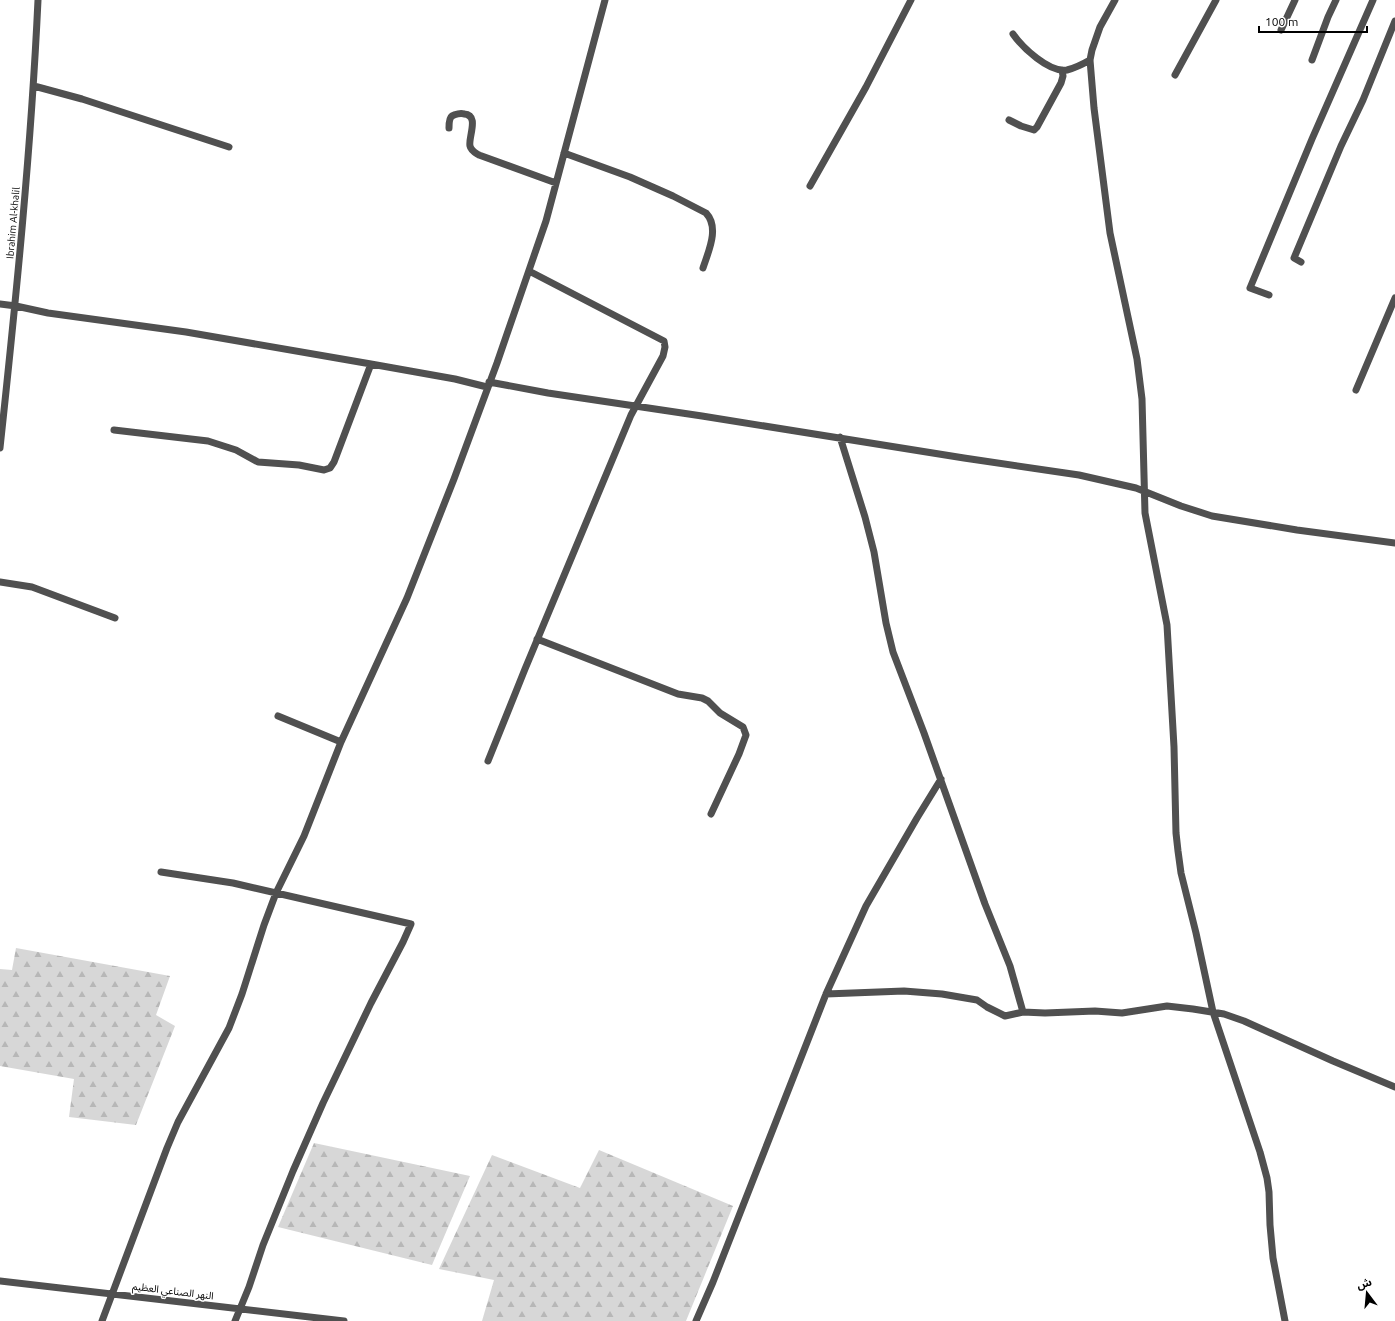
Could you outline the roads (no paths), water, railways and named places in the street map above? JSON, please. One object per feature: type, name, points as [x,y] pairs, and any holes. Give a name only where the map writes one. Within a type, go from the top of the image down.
[{"type":"street","name":"Ibrahim Al-khalil","points":[[0,447],[16,306],[34,86],[38,0]]},
{"type":"street","points":[[102,1321],[166,1148],[178,1122],[229,1028],[242,994],[261,932],[276,893],[304,836],[341,742],[407,598],[454,479],[546,221],[605,0]]},
{"type":"street","points":[[810,186],[866,87],[911,0]]},
{"type":"street","points":[[1115,0],[1100,27],[1090,60],[1094,108],[1110,233],[1138,366],[1142,414],[1145,513],[1167,625],[1174,747],[1176,832],[1180,865],[1213,1012],[1260,1152],[1267,1178],[1273,1251],[1285,1321]]},
{"type":"street","points":[[1175,75],[1216,0]]},
{"type":"street","points":[[1281,30],[1295,0]]},
{"type":"street","points":[[1312,60],[1336,0]]},
{"type":"street","points":[[1269,295],[1250,288],[1312,139],[1373,0]]},
{"type":"street","points":[[1301,262],[1294,258],[1341,146],[1363,100],[1395,21]]},
{"type":"street","points":[[1013,34],[1020,43],[1040,60],[1062,70],[1073,68],[1090,60]]},
{"type":"street","points":[[1009,120],[1029,130],[1034,130],[1061,83],[1063,76],[1062,70]]},
{"type":"street","points":[[34,86],[82,99],[228,147]]},
{"type":"street","points":[[449,128],[450,118],[454,115],[470,115],[473,127],[470,137],[470,146],[473,151],[479,155],[556,183]]},
{"type":"street","points":[[564,153],[630,177],[673,196],[706,213],[709,216],[713,228],[712,238],[703,268]]},
{"type":"street","points":[[488,761],[537,640],[636,406],[663,356],[665,347],[664,341],[528,271]]},
{"type":"street","points":[[1356,390],[1395,298]]},
{"type":"street","points":[[0,304],[48,313],[186,332],[488,385],[840,437],[1079,475],[1144,490],[1181,506],[1212,516],[1297,530],[1395,542]]},
{"type":"street","points":[[114,430],[208,441],[236,450],[258,462],[299,465],[324,470],[330,468],[334,462],[371,364]]},
{"type":"street","points":[[840,437],[865,517],[872,545],[893,652],[941,779],[985,904],[1010,966],[1023,1012]]},
{"type":"street","points":[[0,582],[32,587],[115,618]]},
{"type":"street","points":[[537,640],[678,694],[702,698],[708,701],[720,713],[743,727],[746,735],[739,754],[711,814]]},
{"type":"street","points":[[278,716],[341,742]]},
{"type":"street","points":[[696,1321],[724,1254],[826,994],[866,906],[941,779]]},
{"type":"street","points":[[161,872],[233,883],[411,924],[335,1077],[296,1164],[263,1245],[249,1287],[235,1321]]},
{"type":"street","points":[[826,994],[904,991],[942,994],[977,1000],[1005,1016],[1023,1012],[1045,1013],[1095,1011],[1122,1013],[1167,1006],[1213,1012],[1244,1021],[1333,1061],[1395,1086]]},
{"type":"street","name":"النهر الصناعي العظيم","points":[[0,1280],[344,1321]]}]
